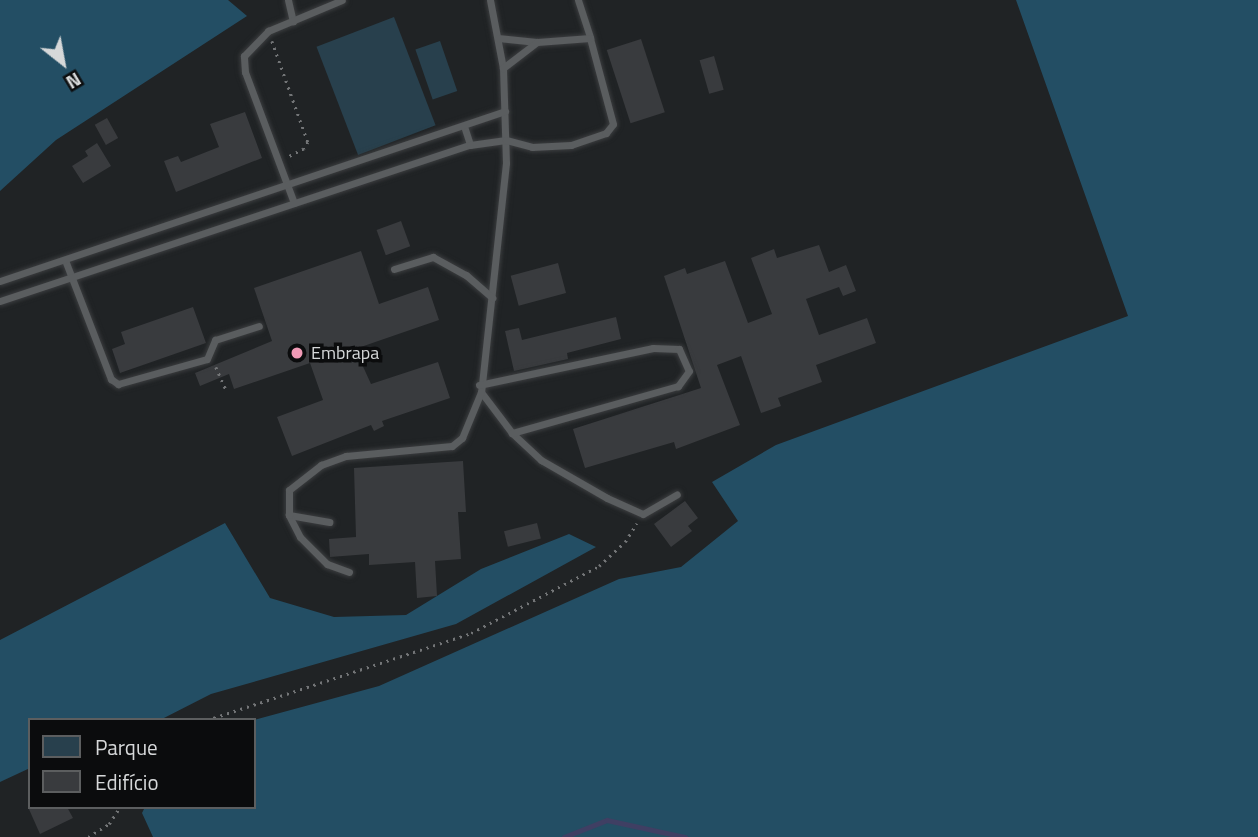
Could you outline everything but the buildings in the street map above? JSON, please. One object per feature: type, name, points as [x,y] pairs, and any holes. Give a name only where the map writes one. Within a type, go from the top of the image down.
[{"type":"lane","points":[[288,0],[293,21]]},
{"type":"lane","points":[[294,203],[243,63],[248,47],[268,31],[342,0]]},
{"type":"lane","points":[[349,572],[316,555],[289,515],[289,490],[321,465],[346,456],[458,442],[480,389],[492,298],[506,140],[503,68],[490,0]]},
{"type":"lane","points":[[0,301],[470,145],[506,140],[548,148],[571,145],[609,130],[612,116],[578,0]]},
{"type":"lane","points":[[498,38],[537,42],[590,38]]},
{"type":"lane","points":[[503,68],[537,42]]},
{"type":"lane","points":[[0,281],[505,111]]},
{"type":"lane","points":[[464,126],[470,145]]},
{"type":"lane","points":[[182,221],[188,239]]},
{"type":"lane","points":[[394,269],[433,257],[466,275],[492,298]]},
{"type":"lane","points":[[65,260],[115,383],[207,359],[215,340],[259,326]]},
{"type":"lane","points":[[480,389],[661,346],[680,349],[689,371],[678,386],[512,433]]},
{"type":"lane","points":[[480,389],[512,433],[556,470],[643,514],[677,494]]},
{"type":"lane","points":[[289,515],[329,522]]},
{"type":"path","points":[[268,31],[308,142],[304,149],[278,162]]},
{"type":"path","points":[[207,359],[220,372],[227,392]]},
{"type":"path","points":[[214,718],[471,633],[599,566],[625,542],[643,514]]},
{"type":"path","points":[[88,837],[109,824],[119,809]]},
{"type":"green space","points":[[394,17],[436,125],[358,155],[317,47]]},
{"type":"green space","points":[[440,41],[457,91],[433,100],[415,49]]},
{"type":"shaded area","points":[[0,0],[228,0],[247,16],[56,140],[0,191]]},
{"type":"shaded area","points":[[1016,0],[1258,0],[1258,837],[153,837],[142,813],[144,809],[256,809],[256,719],[379,686],[619,579],[681,567],[738,521],[712,482],[776,445],[1128,316]]},
{"type":"shaded area","points":[[225,523],[270,598],[334,617],[406,615],[481,569],[569,534],[596,547],[456,624],[211,694],[164,718],[28,718],[28,769],[0,782],[0,640]]},
{"type":"waterway","points":[[564,837],[607,820],[685,837]]},
{"type":"place","name":"Embrapa","points":[[297,353]]}]
